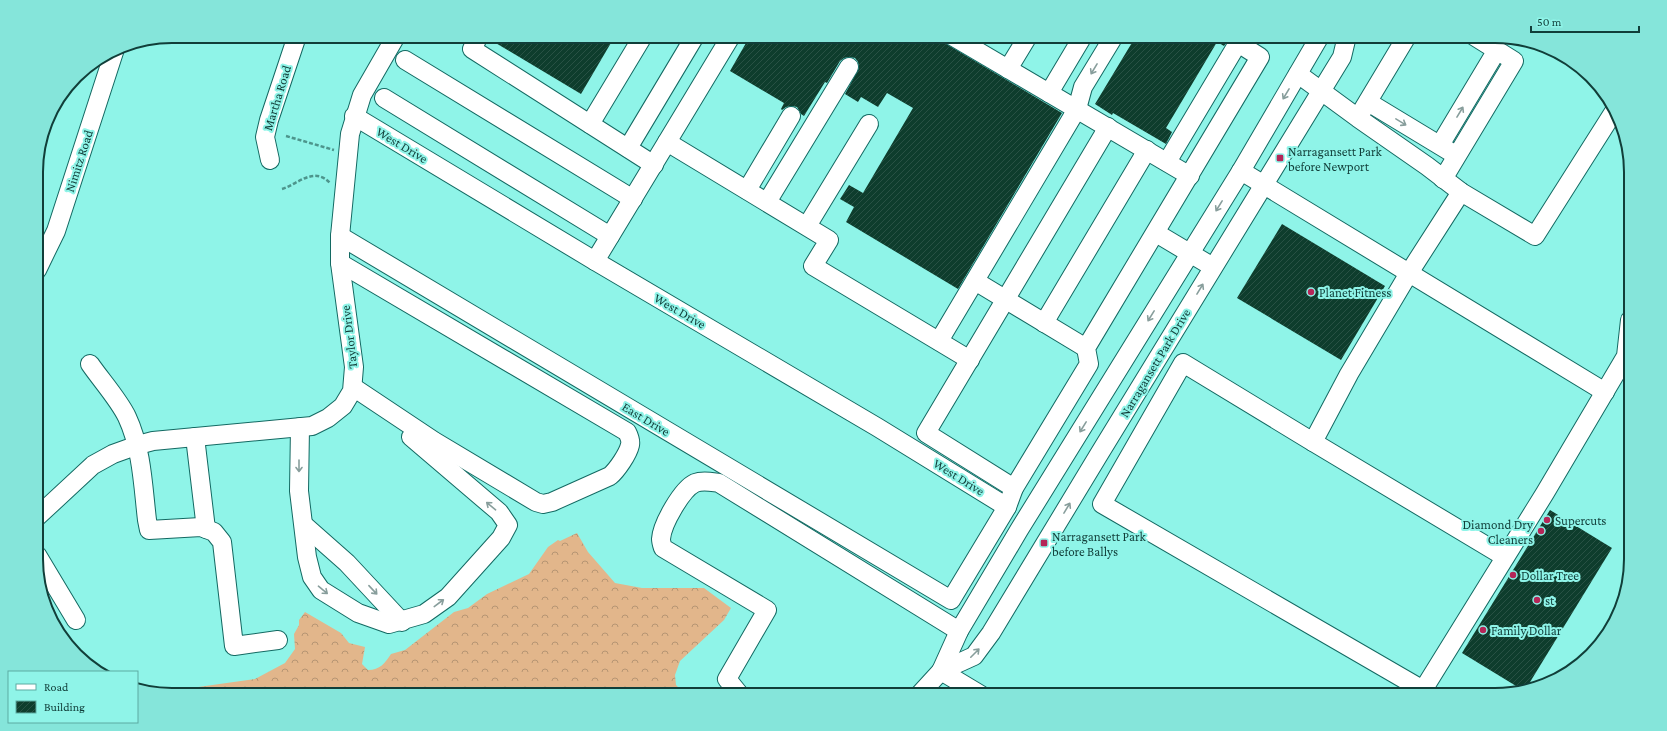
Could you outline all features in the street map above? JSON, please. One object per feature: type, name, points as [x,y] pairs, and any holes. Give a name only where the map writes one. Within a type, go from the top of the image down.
[{"type":"street","name":"Martha Road","points":[[270,160],[265,137],[269,120],[295,43]]},
{"type":"street","name":"Taylor Drive","points":[[352,389],[354,366],[340,262],[340,236],[348,154],[354,116],[362,95],[392,43]]},
{"type":"street","points":[[475,43],[472,49],[654,165]]},
{"type":"street","points":[[590,124],[639,43]]},
{"type":"street","points":[[628,148],[691,43]]},
{"type":"street","points":[[595,261],[727,43]]},
{"type":"street","points":[[977,43],[1008,69],[1190,176]]},
{"type":"street","points":[[1008,69],[1024,43]]},
{"type":"street","points":[[1049,93],[1079,43]]},
{"type":"street","points":[[939,341],[1078,109],[1083,87],[1110,43]]},
{"type":"street","points":[[1007,506],[1014,488],[1089,364],[1086,348],[1260,57],[1238,43],[1167,162]]},
{"type":"street","name":"Narragansett Park Drive","points":[[925,688],[941,670],[959,631],[1019,530],[1241,171],[1316,43]]},
{"type":"street","name":"Narragansett Park Drive","points":[[941,670],[974,656],[992,633],[1213,267],[1322,91],[1342,57],[1345,43]]},
{"type":"street","points":[[1358,118],[1403,43]]},
{"type":"street","points":[[1442,179],[1514,61],[1485,43]]},
{"type":"street","points":[[1440,145],[1496,50]]},
{"type":"street","name":"Nimitz Road","points":[[43,256],[56,231],[112,58]]},
{"type":"street","points":[[405,60],[633,199]]},
{"type":"street","points":[[767,202],[849,67]]},
{"type":"street","points":[[1298,74],[1461,192],[1535,236],[1611,116]]},
{"type":"street","points":[[384,98],[610,236]]},
{"type":"street","points":[[1368,102],[1457,155]]},
{"type":"street","name":"West Drive","points":[[354,116],[1007,506]]},
{"type":"street","points":[[747,190],[791,116]]},
{"type":"street","points":[[807,226],[869,124]]},
{"type":"street","points":[[1014,488],[926,433],[1108,127]]},
{"type":"street","points":[[667,142],[829,240],[813,266],[970,360]]},
{"type":"street","points":[[1044,323],[1147,150]]},
{"type":"street","points":[[1241,171],[1605,392]]},
{"type":"street","points":[[1313,442],[1349,374],[1409,273],[1461,192]]},
{"type":"street","points":[[1156,233],[1213,267]]},
{"type":"street","name":"East Drive","points":[[340,236],[952,600],[1007,506]]},
{"type":"street","points":[[340,262],[627,432],[630,438],[630,445],[616,470],[610,476],[552,502],[543,504],[536,502],[434,441],[352,389]]},
{"type":"street","points":[[975,281],[1086,348]]},
{"type":"street","points":[[1162,351],[1505,557]]},
{"type":"street","points":[[1424,688],[1624,359]]},
{"type":"street","points":[[1183,363],[1102,504],[1420,688]]},
{"type":"street","points":[[90,364],[126,415],[138,445],[149,530],[201,527],[214,532],[222,542],[234,646],[278,640]]},
{"type":"street","points":[[43,511],[93,465],[113,454],[153,441],[312,426],[328,418],[343,406],[352,389]]},
{"type":"street","points":[[300,427],[300,491],[307,557],[312,577],[320,590],[358,613],[389,624],[402,622],[424,614],[448,597],[501,538],[508,525],[499,512],[396,423],[352,389]]},
{"type":"street","points":[[195,438],[206,529]]},
{"type":"street","points":[[734,688],[727,679],[767,610],[663,548],[661,539],[666,523],[674,507],[686,490],[695,484],[705,481],[719,483],[959,631]]},
{"type":"street","points":[[304,525],[347,563],[402,622]]},
{"type":"street","points":[[43,566],[76,620]]},
{"type":"street","points":[[941,670],[970,688]]},
{"type":"path","points":[[286,136],[348,154]]},
{"type":"path","points":[[282,189],[303,178],[311,176],[325,178],[333,187]]},
{"type":"green space","points":[[577,533],[588,552],[615,583],[642,588],[704,588],[731,608],[724,620],[680,661],[675,675],[676,685],[679,688],[191,688],[255,679],[285,663],[295,649],[294,634],[299,625],[299,620],[305,612],[341,633],[349,643],[365,647],[362,664],[368,670],[376,669],[384,663],[391,654],[405,650],[454,612],[468,608],[487,594],[529,574],[548,547],[558,540],[560,541]]},
{"type":"building","points":[[496,43],[611,43],[581,94]]},
{"type":"building","points":[[746,43],[945,43],[1062,113],[958,289],[846,222],[854,207],[840,199],[849,185],[863,193],[913,108],[887,93],[878,107],[861,97],[858,102],[845,94],[859,68],[858,62],[855,58],[844,58],[840,61],[804,116],[797,107],[786,107],[782,110],[781,109],[784,103],[730,71]]},
{"type":"building","points":[[1132,43],[1216,43],[1166,128],[1172,132],[1166,144],[1113,113],[1112,115],[1095,104]]},
{"type":"building","points":[[1219,43],[1226,43],[1224,46]]},
{"type":"building","name":"Planet Fitness","points":[[1282,224],[1385,286],[1341,360],[1237,298]]},
{"type":"building","name":"st","points":[[1550,510],[1612,548],[1529,683],[1517,686],[1462,653]]},
{"type":"place","name":"Narragansett Park before Newport","points":[[1280,158]]},
{"type":"place","name":"Planet Fitness","points":[[1311,292]]},
{"type":"place","name":"Supercuts","points":[[1547,520]]},
{"type":"place","name":"Diamond Dry Cleaners","points":[[1541,531]]},
{"type":"place","name":"Narragansett Park before Ballys","points":[[1044,543]]},
{"type":"place","name":"Dollar Tree","points":[[1513,575]]},
{"type":"place","name":"st","points":[[1537,600]]},
{"type":"place","name":"Family Dollar","points":[[1483,630]]}]
